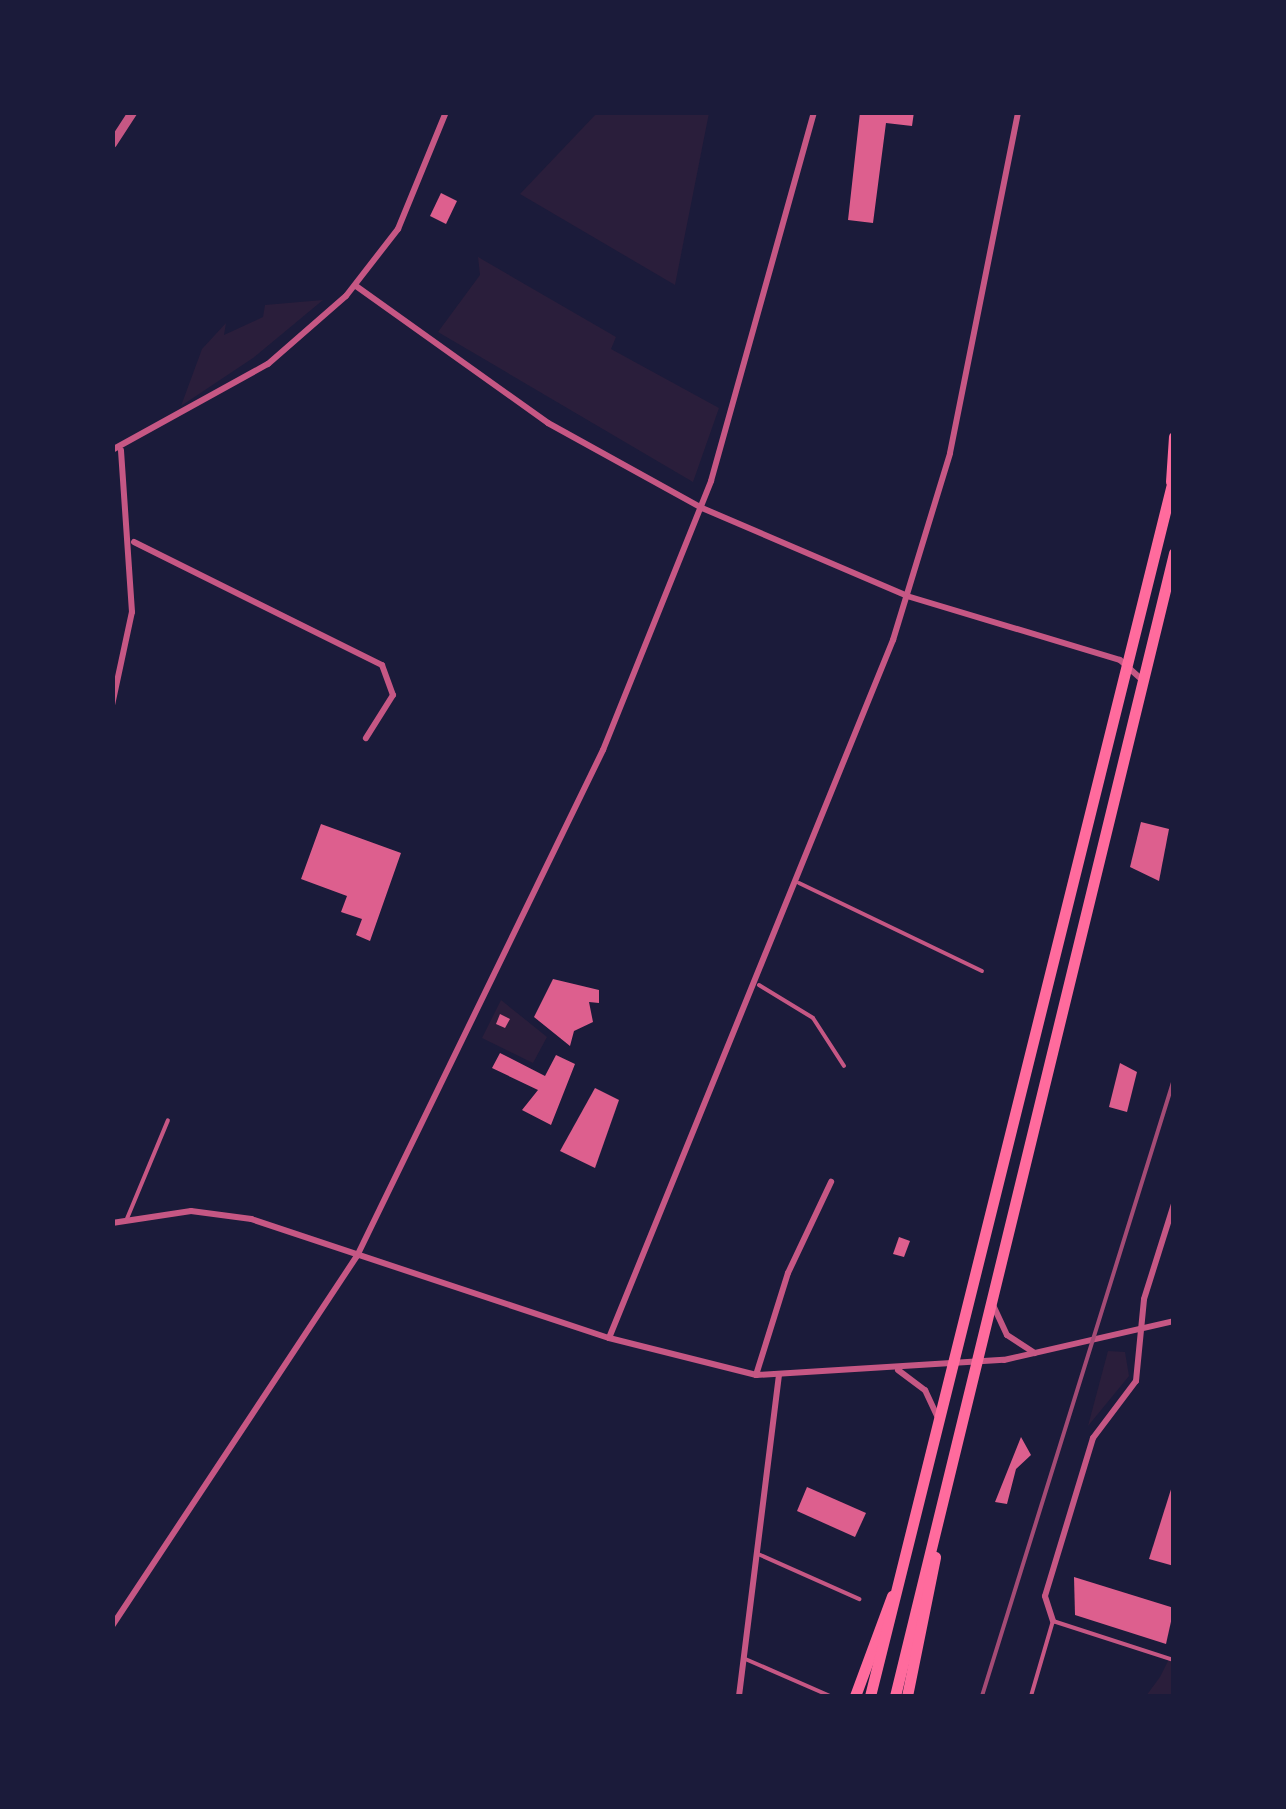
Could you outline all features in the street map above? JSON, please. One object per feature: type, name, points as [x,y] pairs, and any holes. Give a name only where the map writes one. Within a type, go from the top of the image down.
[{"type":"main road","points":[[870,1696],[1129,664],[1172,482],[1174,437]]},
{"type":"main road","points":[[894,1696],[1146,684],[1174,552]]},
{"type":"main road","points":[[907,1696],[939,1518]]},
{"type":"main road","points":[[856,1696],[898,1588]]},
{"type":"street","points":[[112,143],[132,112]]},
{"type":"street","points":[[112,706],[132,612],[134,542],[117,450],[268,364],[356,286],[398,229],[446,112]]},
{"type":"street","points":[[112,1626],[357,1256],[604,750],[702,508],[763,318],[814,112]]},
{"type":"street","points":[[609,1338],[759,984],[907,596],[960,411],[1018,112]]},
{"type":"street","points":[[356,286],[548,423],[702,508],[907,596],[1129,664],[1146,684]]},
{"type":"street","points":[[134,542],[382,665],[392,695],[366,738]]},
{"type":"street","points":[[756,1374],[788,1273],[832,1182]]},
{"type":"street","points":[[1053,1621],[1045,1596],[1093,1438],[1136,1380],[1138,1329],[1174,1204]]},
{"type":"street","points":[[112,1223],[215,1213],[609,1338],[756,1374],[978,1364],[1174,1321]]},
{"type":"street","points":[[993,1304],[1007,1336],[1036,1353]]},
{"type":"street","points":[[897,1369],[925,1390],[938,1423]]},
{"type":"street","points":[[739,1696],[779,1375]]},
{"type":"lane","points":[[799,883],[982,971]]},
{"type":"lane","points":[[759,984],[813,1018],[844,1066]]},
{"type":"lane","points":[[126,1221],[168,1120]]},
{"type":"lane","points":[[758,1554],[859,1600]]},
{"type":"lane","points":[[1031,1696],[1053,1621],[1174,1660]]},
{"type":"lane","points":[[743,1658],[830,1696]]},
{"type":"shaded area","points":[[597,113],[709,113],[675,285],[520,194]]},
{"type":"shaded area","points":[[478,257],[616,337],[611,349],[719,408],[693,482],[438,332],[480,275]]},
{"type":"shaded area","points":[[323,300],[253,358],[181,406],[202,349],[226,323],[224,335],[263,317],[265,305]]},
{"type":"shaded area","points":[[501,1000],[547,1037],[533,1063],[482,1038]]},
{"type":"shaded area","points":[[1108,1351],[1125,1352],[1129,1376],[1088,1426]]},
{"type":"shaded area","points":[[1173,1651],[1173,1696],[1146,1696],[1160,1677]]},
{"type":"building","points":[[860,112],[914,112],[912,126],[886,123],[873,223],[848,220]]},
{"type":"building","points":[[441,193],[457,201],[446,224],[430,216]]},
{"type":"building","points":[[1141,822],[1169,829],[1159,881],[1130,867]]},
{"type":"building","points":[[321,824],[401,853],[370,941],[356,935],[362,919],[341,912],[347,896],[301,879]]},
{"type":"building","points":[[553,979],[599,990],[599,1003],[589,1002],[593,1022],[574,1031],[570,1046],[534,1017]]},
{"type":"building","points":[[500,1014],[510,1019],[505,1028],[496,1024]]},
{"type":"building","points":[[500,1053],[545,1076],[556,1055],[575,1064],[551,1125],[522,1110],[538,1090],[492,1068]]},
{"type":"building","points":[[1120,1063],[1137,1072],[1127,1112],[1109,1107]]},
{"type":"building","points":[[595,1088],[619,1100],[595,1168],[560,1151]]},
{"type":"building","points":[[899,1237],[910,1241],[904,1257],[893,1254]]},
{"type":"building","points":[[1021,1437],[1031,1455],[1016,1469],[1007,1504],[995,1502]]},
{"type":"building","points":[[1174,1483],[1174,1566],[1149,1559]]},
{"type":"building","points":[[807,1487],[866,1513],[855,1537],[797,1511]]},
{"type":"building","points":[[1074,1577],[1174,1608],[1166,1644],[1075,1615]]},
{"type":"railway","points":[[982,1696],[1174,1079]]}]
